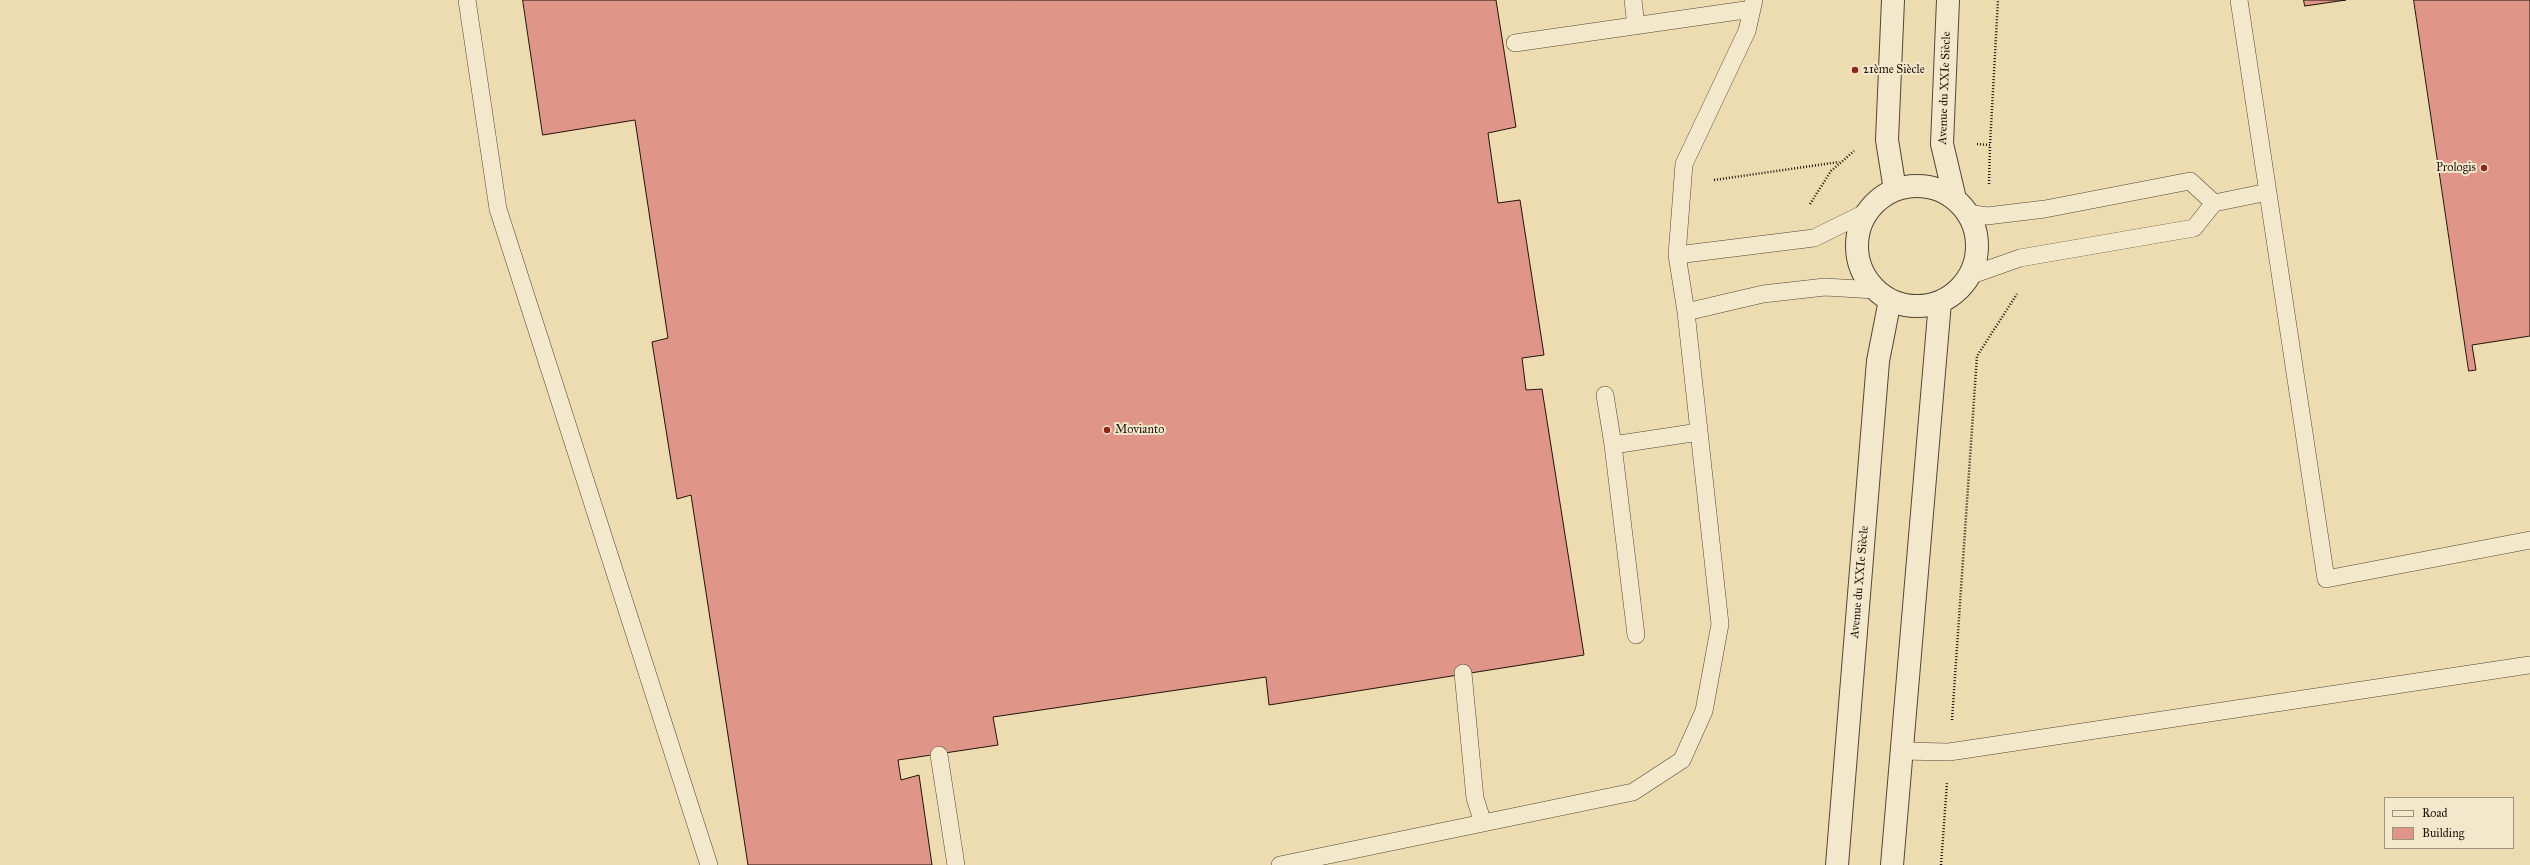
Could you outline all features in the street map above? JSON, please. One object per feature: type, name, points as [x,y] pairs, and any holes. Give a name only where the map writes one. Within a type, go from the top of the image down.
[{"type":"street","points":[[1893,0],[1887,140],[1895,190]]},
{"type":"street","name":"Avenue du XXIe Siècle","points":[[1948,0],[1942,144],[1970,210]]},
{"type":"street","points":[[1910,186],[1926,186],[1942,191],[1970,210],[1977,244],[1975,260],[1969,276],[1956,291],[1940,302],[1923,305],[1906,305],[1883,295],[1866,277],[1859,261],[1857,244],[1860,227],[1867,212],[1880,200],[1895,190],[1910,186]]},
{"type":"street","name":"Avenue du XXIe Siècle","points":[[1837,865],[1883,295]]},
{"type":"street","points":[[1892,865],[1940,302]]},
{"type":"lane","points":[[467,0],[498,209],[709,865]]},
{"type":"lane","points":[[1633,0],[1636,26]]},
{"type":"lane","points":[[2239,0],[2326,579],[2530,540]]},
{"type":"lane","points":[[1280,865],[1633,792],[1682,760],[1704,711],[1720,624],[1686,312],[1677,255],[1684,164],[1748,31],[1753,4],[1636,26],[1515,43]]},
{"type":"lane","points":[[1970,210],[2045,209],[2190,180],[2214,203]]},
{"type":"lane","points":[[1969,276],[2020,258],[2194,228],[2214,203],[2268,192]]},
{"type":"lane","points":[[1677,255],[1814,238],[1867,212]]},
{"type":"lane","points":[[1686,312],[1763,294],[1825,287],[1883,295]]},
{"type":"lane","points":[[1605,395],[1613,445],[1636,635]]},
{"type":"lane","points":[[1613,445],[1699,432]]},
{"type":"lane","points":[[1902,751],[1949,752],[2530,665]]},
{"type":"lane","points":[[1463,673],[1475,798],[1483,823]]},
{"type":"lane","points":[[939,755],[956,865]]},
{"type":"path","points":[[1970,210],[1990,145]]},
{"type":"path","points":[[1683,185],[1840,162]]},
{"type":"path","points":[[1941,865],[1977,356],[2023,284],[2020,258]]},
{"type":"building","name":"Movianto","points":[[523,0],[1496,0],[1516,127],[1488,133],[1498,203],[1520,200],[1544,355],[1522,358],[1526,390],[1542,389],[1584,655],[1269,705],[1266,677],[993,717],[998,745],[898,760],[901,780],[919,775],[932,865],[748,865],[691,495],[677,499],[652,342],[668,338],[635,120],[543,135]]},
{"type":"building","points":[[2304,0],[2346,0],[2305,6]]},
{"type":"building","name":"Prologis","points":[[2414,0],[2530,0],[2530,336],[2472,345],[2476,370],[2469,371]]},
{"type":"place","name":"21ème Siècle","points":[[1855,70]]},
{"type":"place","name":"Prologis","points":[[2484,168]]},
{"type":"place","name":"Movianto","points":[[1107,430]]}]
